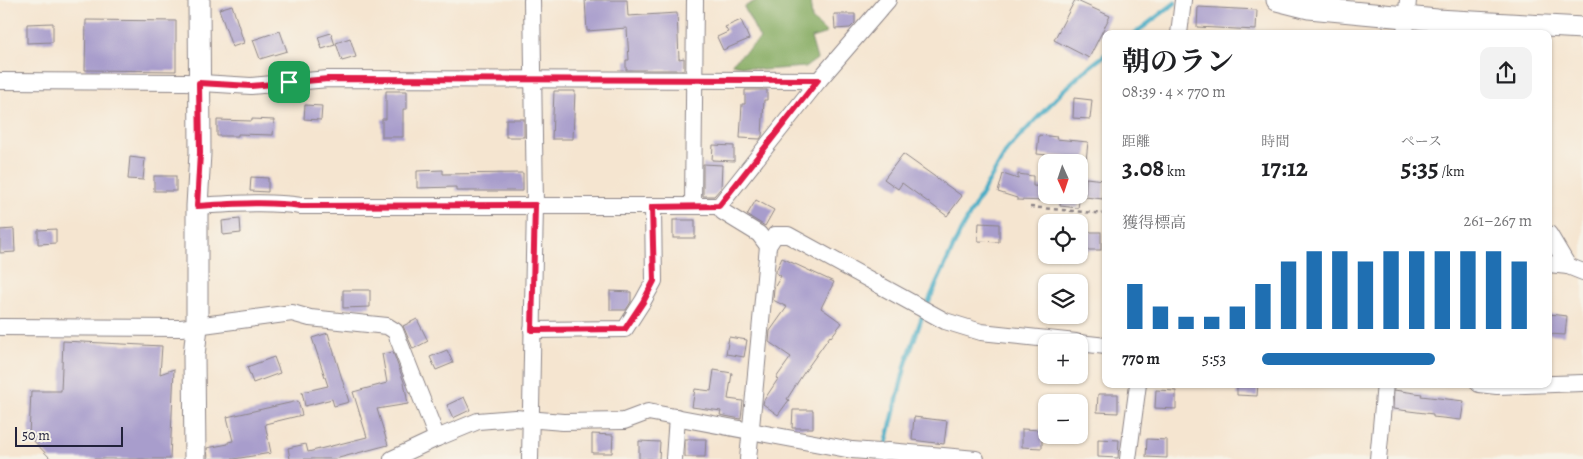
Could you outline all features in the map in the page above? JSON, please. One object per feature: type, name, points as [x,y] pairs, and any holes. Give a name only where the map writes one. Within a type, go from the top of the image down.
[{"type":"street","points":[[195,459],[194,356],[197,326],[197,206],[200,153],[199,0]]},
{"type":"street","points":[[530,459],[535,205],[532,0]]},
{"type":"street","points":[[693,206],[695,0]]},
{"type":"street","points":[[719,206],[818,80],[888,0]]},
{"type":"street","points":[[1179,30],[1183,0]]},
{"type":"street","points":[[1276,0],[1309,8],[1406,17],[1436,27],[1583,28]]},
{"type":"street","points":[[0,81],[199,83],[251,86],[328,79],[818,80]]},
{"type":"street","points":[[197,206],[241,203],[301,206],[719,206]]},
{"type":"street","points":[[719,206],[723,212],[760,234],[768,246]]},
{"type":"street","points":[[532,330],[625,329],[654,281],[652,207]]},
{"type":"street","points":[[748,459],[749,430],[768,246],[776,235],[788,235],[946,321],[981,332],[1038,338]]},
{"type":"street","points":[[1552,238],[1576,269]]},
{"type":"street","points":[[1552,265],[1576,269]]},
{"type":"street","points":[[0,327],[181,328],[292,313],[310,318],[387,326],[395,331],[437,438]]},
{"type":"street","points":[[1088,344],[1102,346]]},
{"type":"street","points":[[1552,384],[1583,383]]},
{"type":"street","points":[[1128,459],[1137,388]]},
{"type":"street","points":[[1378,459],[1385,388]]},
{"type":"street","points":[[392,459],[478,421],[515,418],[563,422],[624,421],[648,412],[749,430],[816,452],[883,452],[976,459]]},
{"type":"street","points":[[674,459],[677,417]]},
{"type":"path","points":[[1030,207],[1102,214]]},
{"type":"green space","points":[[757,0],[810,0],[812,19],[827,33],[811,38],[817,59],[806,67],[762,70],[731,64],[760,39],[744,7]]},
{"type":"building","points":[[585,0],[627,0],[628,16],[677,13],[679,59],[684,58],[684,70],[626,70],[626,60],[629,60],[627,28],[587,31]]},
{"type":"building","points":[[1075,0],[1110,16],[1089,58],[1054,40]]},
{"type":"building","points":[[232,5],[244,43],[232,47],[219,9]]},
{"type":"building","points":[[1198,7],[1257,10],[1256,30],[1197,27]]},
{"type":"building","points":[[834,14],[855,14],[855,23],[850,28],[835,29]]},
{"type":"building","points":[[86,20],[176,21],[176,71],[85,70]]},
{"type":"building","points":[[741,20],[749,39],[723,50],[717,37],[728,32],[725,27]]},
{"type":"building","points":[[53,23],[53,42],[27,43],[27,24]]},
{"type":"building","points":[[280,31],[287,51],[260,59],[253,40]]},
{"type":"building","points":[[331,33],[335,45],[322,49],[318,37]]},
{"type":"building","points":[[350,38],[356,57],[342,61],[336,43]]},
{"type":"building","points":[[745,90],[767,90],[767,100],[764,100],[762,136],[760,139],[740,138],[742,104],[745,104]]},
{"type":"building","points":[[386,91],[407,91],[407,109],[403,109],[403,137],[382,137],[382,119],[386,119]]},
{"type":"building","points":[[554,91],[575,91],[573,139],[552,139]]},
{"type":"building","points":[[1074,98],[1092,100],[1090,119],[1073,118]]},
{"type":"building","points":[[305,105],[322,106],[321,120],[304,119]]},
{"type":"building","points":[[252,119],[274,120],[273,135],[238,134],[238,136],[217,136],[217,120],[252,121]]},
{"type":"building","points":[[506,119],[524,119],[524,137],[506,137]]},
{"type":"building","points":[[1039,135],[1057,137],[1056,139],[1088,142],[1087,154],[1037,154]]},
{"type":"building","points":[[713,145],[734,146],[734,161],[712,160]]},
{"type":"building","points":[[903,154],[962,196],[947,216],[902,183],[898,189],[884,179]]},
{"type":"building","points":[[130,157],[145,159],[143,180],[128,179]]},
{"type":"building","points":[[703,164],[722,165],[721,188],[714,196],[703,196]]},
{"type":"building","points":[[443,170],[443,174],[523,173],[523,191],[456,191],[456,187],[417,188],[417,171]]},
{"type":"building","points":[[1003,174],[1018,179],[1018,174],[1033,176],[1033,186],[1038,186],[1038,201],[1017,200],[1017,198],[998,192]]},
{"type":"building","points":[[154,176],[176,176],[176,191],[154,191]]},
{"type":"building","points":[[251,177],[268,178],[268,192],[250,191]]},
{"type":"building","points":[[1088,178],[1102,180],[1102,199],[1088,197]]},
{"type":"building","points":[[756,200],[774,210],[765,226],[747,215]]},
{"type":"building","points":[[1060,204],[1079,204],[1078,208],[1060,206]]},
{"type":"building","points":[[240,219],[241,233],[223,235],[222,221]]},
{"type":"building","points":[[673,220],[695,220],[695,238],[673,238]]},
{"type":"building","points":[[979,223],[999,224],[999,242],[978,241]]},
{"type":"building","points":[[14,229],[15,252],[0,253],[0,230]]},
{"type":"building","points":[[56,229],[56,243],[38,244],[38,230]]},
{"type":"building","points":[[1088,232],[1101,232],[1101,250],[1088,250]]},
{"type":"building","points":[[782,258],[834,282],[821,308],[842,323],[830,336],[803,374],[787,399],[789,400],[778,415],[763,404],[778,379],[776,378],[791,357],[769,342],[770,331],[787,307],[773,300],[774,288],[781,276],[776,271]]},
{"type":"building","points":[[343,290],[370,290],[370,307],[343,308]]},
{"type":"building","points":[[610,291],[631,292],[631,302],[626,310],[610,310]]},
{"type":"building","points":[[1552,314],[1567,316],[1565,335],[1552,334]]},
{"type":"building","points":[[417,319],[428,341],[413,349],[403,326]]},
{"type":"building","points":[[328,333],[349,402],[334,406],[332,399],[305,406],[302,392],[328,386],[312,338]]},
{"type":"building","points":[[729,337],[747,340],[744,357],[726,354]]},
{"type":"building","points":[[63,341],[162,346],[160,374],[174,369],[170,459],[51,459],[29,436],[31,391],[61,391]]},
{"type":"building","points":[[447,350],[453,363],[436,370],[430,357]]},
{"type":"building","points":[[393,352],[404,382],[408,404],[377,409],[388,445],[335,459],[290,459],[288,448],[306,444],[308,452],[367,437],[353,392],[387,383],[382,354]]},
{"type":"building","points":[[274,357],[280,373],[253,383],[247,367]]},
{"type":"building","points":[[714,370],[732,373],[728,399],[743,401],[741,419],[720,415],[721,411],[692,407],[695,389],[711,391]]},
{"type":"building","points":[[1237,388],[1258,388],[1257,396],[1237,395]]},
{"type":"building","points":[[1156,390],[1176,391],[1176,409],[1155,408]]},
{"type":"building","points":[[1394,390],[1422,394],[1421,396],[1464,401],[1461,420],[1433,417],[1433,414],[1393,409]]},
{"type":"building","points":[[1098,394],[1118,394],[1118,413],[1097,412]]},
{"type":"building","points":[[464,397],[470,410],[453,418],[447,405]]},
{"type":"building","points":[[298,401],[302,415],[265,424],[271,453],[234,459],[208,459],[207,448],[228,444],[228,442],[233,441],[227,417]]},
{"type":"building","points":[[793,410],[813,410],[813,428],[792,428]]},
{"type":"building","points":[[914,417],[947,421],[944,444],[912,440]]},
{"type":"building","points":[[1022,429],[1038,430],[1038,444],[1042,444],[1042,448],[1022,447]]},
{"type":"building","points":[[592,434],[613,435],[612,453],[592,453]]},
{"type":"building","points":[[685,439],[706,439],[705,457],[685,457]]},
{"type":"building","points":[[1098,439],[1119,440],[1118,458],[1098,457]]},
{"type":"building","points":[[1147,439],[1167,440],[1167,458],[1146,457]]},
{"type":"building","points":[[639,441],[660,442],[659,459],[639,459]]},
{"type":"waterway","points":[[1139,30],[1175,3]]},
{"type":"waterway","points":[[926,307],[961,230],[1007,150],[1063,91],[1102,57]]},
{"type":"waterway","points":[[885,448],[906,363],[923,314]]},
{"type":"route","points":[[328,79],[818,80],[719,206],[652,207],[654,281],[625,329],[532,330],[535,205],[301,206],[241,203],[197,206],[200,153],[199,83],[251,86],[289,82],[328,79]]}]
